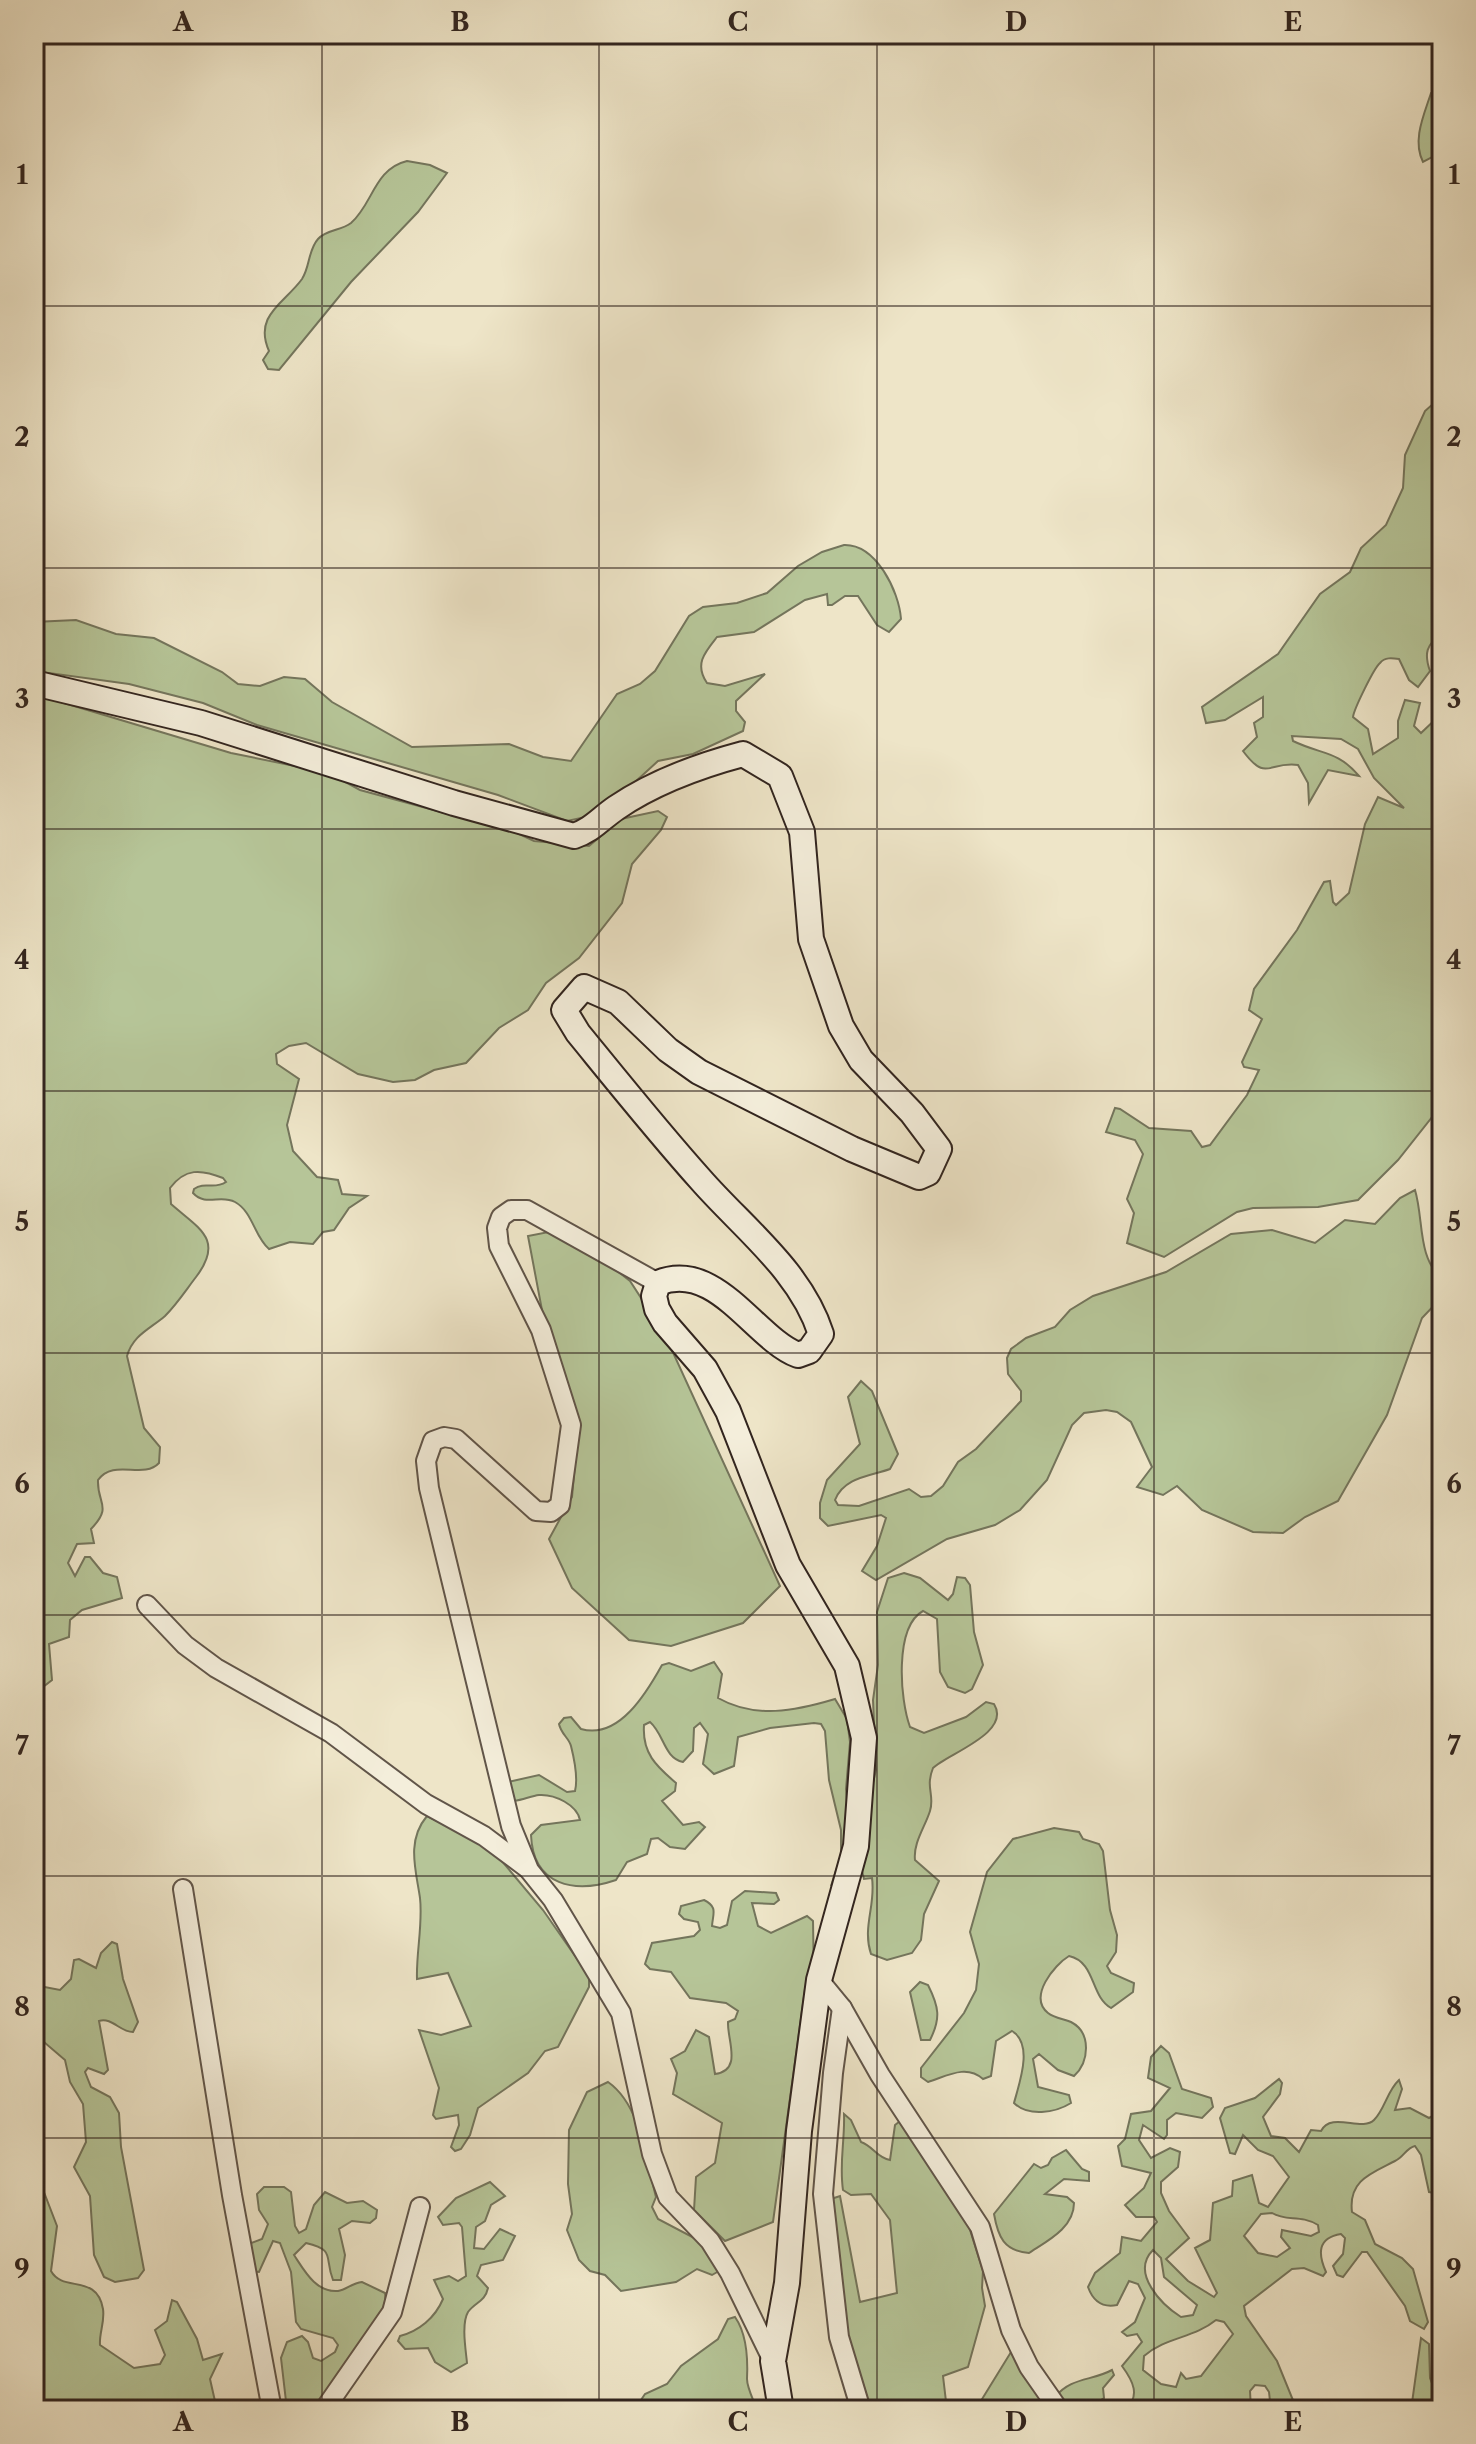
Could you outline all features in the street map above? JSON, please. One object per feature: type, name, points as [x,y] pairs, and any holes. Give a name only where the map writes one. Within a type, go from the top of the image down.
[{"type":"street","points":[[34,683],[201,723],[454,803],[574,836],[590,831],[615,809],[692,768],[743,754],[780,776],[802,832],[811,939],[828,998],[861,1060],[912,1113],[939,1149],[928,1173],[919,1177],[852,1149],[699,1072],[668,1050],[618,1002],[584,987],[564,1010],[578,1033],[702,1181],[793,1281],[814,1312],[821,1334],[809,1351],[798,1355],[786,1351],[732,1301],[701,1284],[678,1277],[658,1283],[558,1224],[527,1210],[511,1210],[501,1217],[497,1228],[499,1246],[541,1330],[571,1425],[560,1505],[551,1512],[536,1511],[456,1439],[444,1437],[433,1441],[426,1461],[429,1488],[493,1763],[529,1870]]},
{"type":"street","points":[[658,1283],[654,1296],[657,1309],[713,1383],[728,1411],[788,1565],[847,1666],[864,1738],[856,1846],[819,1980],[799,2131],[787,2283],[773,2361]]},
{"type":"street","points":[[147,1605],[185,1645],[216,1668],[331,1733],[426,1804],[484,1836],[529,1870],[553,1900],[621,2013],[652,2154],[668,2197],[710,2241],[730,2273],[773,2361],[781,2410]]},
{"type":"street","points":[[183,1889],[232,2195],[272,2410]]},
{"type":"street","points":[[819,1980],[842,2008],[880,2075],[980,2227],[1011,2330],[1029,2367],[1059,2410]]},
{"type":"street","points":[[842,2008],[823,2194],[839,2337],[861,2410]]},
{"type":"street","points":[[324,2410],[392,2312],[420,2207]]},
{"type":"green space","points":[[478,34],[576,34],[559,43],[484,40]]},
{"type":"green space","points":[[1436,89],[1442,90],[1442,152],[1423,162],[1419,145],[1420,128],[1431,93]]},
{"type":"green space","points":[[407,161],[430,165],[447,173],[418,212],[351,282],[279,370],[268,369],[263,360],[269,351],[265,339],[268,319],[302,279],[315,243],[326,233],[351,223],[387,171]]},
{"type":"green space","points":[[1442,396],[1442,634],[1430,646],[1427,659],[1430,671],[1418,687],[1409,680],[1399,659],[1384,660],[1369,680],[1353,717],[1368,729],[1373,754],[1398,738],[1398,721],[1405,700],[1420,703],[1414,726],[1421,733],[1442,713],[1442,1095],[1436,1112],[1398,1160],[1358,1200],[1318,1207],[1253,1208],[1237,1212],[1164,1257],[1127,1243],[1134,1213],[1127,1199],[1143,1154],[1135,1140],[1106,1132],[1115,1108],[1149,1128],[1191,1131],[1202,1147],[1210,1145],[1247,1095],[1259,1070],[1244,1067],[1242,1062],[1262,1019],[1249,1010],[1254,989],[1297,930],[1324,882],[1330,881],[1336,905],[1349,893],[1365,824],[1378,797],[1404,808],[1374,778],[1358,749],[1341,739],[1292,736],[1293,741],[1343,762],[1359,776],[1328,770],[1309,803],[1308,783],[1298,765],[1263,768],[1251,761],[1243,751],[1257,737],[1254,723],[1263,717],[1263,697],[1225,720],[1206,723],[1202,707],[1278,654],[1320,594],[1350,572],[1361,548],[1386,525],[1403,488],[1405,455],[1425,411]]},
{"type":"green space","points":[[844,545],[866,552],[891,583],[901,619],[889,632],[877,625],[858,596],[845,596],[828,605],[827,594],[805,600],[754,632],[717,637],[701,664],[707,683],[725,686],[765,674],[736,701],[736,711],[745,722],[743,731],[693,754],[658,761],[600,814],[567,821],[498,795],[257,725],[203,703],[129,684],[34,671],[34,622],[76,620],[116,634],[154,638],[222,672],[238,684],[260,686],[284,677],[305,679],[332,702],[412,747],[509,744],[543,757],[571,761],[617,694],[640,684],[655,671],[689,616],[703,607],[737,603],[767,593],[798,566],[822,552]]},
{"type":"green space","points":[[34,694],[231,753],[329,773],[360,790],[515,832],[534,841],[589,846],[621,819],[658,811],[667,817],[661,830],[632,864],[622,903],[579,958],[546,983],[528,1010],[499,1028],[466,1063],[434,1070],[415,1080],[393,1082],[358,1074],[306,1043],[289,1046],[276,1054],[277,1064],[299,1079],[287,1125],[293,1151],[317,1177],[338,1180],[342,1194],[367,1196],[349,1208],[334,1230],[323,1232],[313,1244],[290,1242],[269,1249],[241,1206],[229,1200],[203,1199],[193,1193],[198,1187],[226,1182],[223,1178],[194,1172],[176,1181],[170,1188],[171,1204],[204,1235],[208,1253],[196,1277],[177,1302],[138,1338],[127,1356],[144,1428],[160,1447],[159,1463],[145,1470],[112,1470],[98,1480],[103,1510],[91,1529],[94,1543],[77,1544],[68,1563],[75,1576],[85,1557],[90,1557],[103,1573],[117,1577],[122,1598],[82,1610],[70,1620],[69,1637],[49,1644],[52,1680],[34,1694]]},
{"type":"green space","points":[[1415,1190],[1422,1238],[1428,1260],[1442,1279],[1442,1297],[1422,1318],[1387,1415],[1338,1501],[1305,1517],[1283,1533],[1253,1532],[1202,1510],[1177,1486],[1163,1495],[1137,1487],[1152,1467],[1131,1422],[1117,1412],[1106,1410],[1084,1413],[1072,1425],[1047,1480],[1020,1510],[995,1525],[947,1539],[876,1580],[862,1571],[877,1546],[886,1518],[881,1515],[828,1526],[820,1518],[820,1503],[827,1480],[860,1444],[848,1397],[861,1381],[872,1391],[898,1454],[890,1469],[859,1478],[845,1486],[835,1500],[838,1505],[859,1506],[909,1489],[921,1497],[931,1496],[943,1486],[958,1462],[976,1449],[1021,1401],[1021,1391],[1008,1374],[1007,1358],[1011,1349],[1026,1338],[1055,1327],[1070,1310],[1093,1296],[1166,1272],[1231,1234],[1272,1230],[1315,1243],[1345,1220],[1375,1224],[1400,1198]]},
{"type":"green space","points":[[564,1229],[630,1281],[665,1335],[780,1586],[743,1623],[671,1646],[629,1640],[572,1588],[549,1539],[572,1497],[578,1430],[548,1342],[528,1236]]},
{"type":"green space","points":[[904,1573],[920,1578],[948,1600],[953,1594],[957,1577],[965,1578],[970,1585],[974,1632],[983,1665],[972,1689],[965,1693],[948,1687],[940,1672],[937,1619],[923,1611],[907,1632],[902,1665],[904,1700],[910,1727],[924,1733],[966,1717],[986,1702],[994,1704],[997,1715],[994,1724],[976,1742],[933,1768],[931,1805],[918,1841],[915,1860],[939,1881],[924,1914],[921,1940],[912,1953],[887,1960],[871,1954],[868,1935],[872,1878],[864,1879],[862,1871],[866,1812],[876,1770],[873,1700],[878,1665],[877,1612],[888,1578]]},
{"type":"green space","points":[[714,1662],[722,1674],[718,1698],[732,1705],[775,1711],[835,1699],[847,1719],[850,1742],[846,1789],[849,1836],[831,1886],[841,1855],[841,1830],[829,1780],[825,1731],[821,1724],[814,1723],[770,1728],[738,1737],[734,1766],[714,1774],[703,1764],[708,1734],[700,1723],[694,1728],[693,1751],[683,1762],[672,1756],[650,1722],[644,1725],[648,1751],[662,1771],[676,1783],[675,1791],[662,1801],[683,1825],[699,1822],[705,1827],[685,1849],[670,1847],[658,1838],[651,1839],[647,1854],[627,1862],[616,1880],[586,1886],[572,1885],[548,1875],[539,1866],[531,1835],[541,1825],[580,1820],[578,1815],[570,1805],[552,1796],[539,1795],[514,1801],[508,1782],[539,1775],[567,1792],[575,1791],[576,1775],[571,1746],[559,1724],[564,1718],[571,1717],[581,1729],[595,1731],[608,1727],[619,1721],[640,1700],[662,1665],[669,1663],[691,1671]]},
{"type":"green space","points":[[427,1816],[490,1847],[543,1910],[589,1976],[589,1987],[558,2047],[545,2051],[528,2073],[478,2108],[470,2135],[461,2149],[455,2151],[451,2147],[459,2125],[458,2115],[436,2119],[433,2115],[439,2088],[419,2030],[441,2035],[471,2026],[448,1973],[417,1979],[421,1908],[415,1846],[416,1835]]},
{"type":"green space","points":[[1054,1828],[1079,1832],[1083,1839],[1099,1844],[1103,1851],[1110,1910],[1117,1935],[1116,1952],[1107,1966],[1111,1973],[1134,1983],[1133,1992],[1111,2008],[1099,1996],[1089,1972],[1078,1959],[1069,1956],[1050,1974],[1042,1990],[1043,2006],[1050,2015],[1078,2027],[1086,2048],[1083,2063],[1074,2076],[1058,2070],[1039,2054],[1033,2059],[1038,2087],[1069,2095],[1071,2103],[1050,2111],[1034,2112],[1014,2103],[1024,2054],[1019,2037],[1012,2031],[996,2041],[991,2076],[983,2079],[963,2072],[928,2082],[921,2077],[921,2068],[964,2013],[976,1990],[979,1964],[970,1932],[987,1872],[1013,1839]]},
{"type":"green space","points":[[745,1891],[776,1893],[779,1900],[774,1904],[752,1903],[758,1926],[771,1933],[807,1916],[813,1921],[814,1982],[805,1989],[773,2222],[725,2241],[694,2210],[696,2177],[715,2163],[722,2123],[673,2094],[677,2073],[671,2059],[685,2051],[696,2030],[709,2037],[715,2074],[724,2071],[729,2067],[732,2053],[728,2022],[735,2019],[738,2011],[726,2003],[690,1998],[671,1972],[650,1969],[645,1964],[652,1943],[694,1936],[700,1930],[698,1922],[684,1919],[679,1914],[681,1906],[704,1900],[713,1908],[712,1926],[720,1928],[727,1925],[732,1901]]},
{"type":"green space","points":[[112,1942],[117,1944],[123,1979],[138,2022],[133,2032],[108,2021],[99,2021],[108,2070],[104,2074],[88,2068],[85,2072],[91,2087],[110,2097],[119,2113],[121,2147],[144,2270],[138,2278],[115,2282],[104,2277],[94,2255],[90,2196],[74,2167],[86,2142],[83,2104],[70,2082],[65,2060],[44,2042],[34,2044],[34,1985],[60,1990],[71,1979],[74,1960],[79,1959],[96,1968],[101,1953]]},
{"type":"green space","points":[[920,1982],[928,1985],[936,2006],[936,2025],[930,2040],[921,2040],[910,1992]]},
{"type":"green space","points":[[1161,2046],[1169,2053],[1182,2089],[1211,2098],[1213,2107],[1202,2118],[1176,2113],[1167,2120],[1164,2139],[1143,2125],[1139,2140],[1151,2158],[1170,2148],[1180,2152],[1178,2167],[1161,2182],[1161,2193],[1169,2211],[1189,2238],[1166,2259],[1188,2281],[1214,2297],[1217,2293],[1195,2248],[1210,2240],[1213,2203],[1232,2196],[1233,2181],[1252,2175],[1259,2203],[1268,2207],[1289,2177],[1273,2156],[1258,2150],[1243,2135],[1235,2154],[1230,2153],[1220,2118],[1225,2108],[1255,2098],[1279,2079],[1282,2083],[1280,2094],[1263,2117],[1271,2136],[1285,2138],[1299,2152],[1311,2130],[1321,2131],[1332,2123],[1362,2124],[1374,2120],[1399,2080],[1402,2089],[1395,2110],[1410,2108],[1429,2118],[1442,2111],[1442,2194],[1429,2192],[1421,2155],[1415,2146],[1363,2179],[1352,2201],[1352,2212],[1365,2220],[1375,2244],[1402,2258],[1413,2269],[1428,2322],[1424,2329],[1410,2321],[1405,2306],[1367,2252],[1362,2252],[1343,2277],[1337,2275],[1333,2266],[1343,2254],[1345,2238],[1341,2234],[1333,2236],[1322,2248],[1326,2272],[1323,2276],[1304,2268],[1292,2269],[1244,2306],[1246,2316],[1277,2361],[1297,2410],[1271,2410],[1269,2392],[1265,2386],[1255,2385],[1250,2391],[1251,2410],[1125,2410],[1133,2399],[1134,2388],[1122,2366],[1142,2342],[1137,2334],[1127,2336],[1122,2332],[1135,2322],[1145,2298],[1138,2284],[1129,2281],[1117,2305],[1107,2305],[1095,2300],[1088,2287],[1095,2273],[1120,2253],[1122,2237],[1141,2241],[1157,2222],[1154,2217],[1136,2217],[1125,2205],[1144,2188],[1151,2173],[1122,2166],[1118,2146],[1125,2139],[1131,2114],[1151,2111],[1170,2088],[1148,2078],[1151,2057]],"holes":[[[1272,2213],[1311,2222],[1318,2225],[1319,2232],[1311,2236],[1282,2230],[1281,2237],[1290,2248],[1277,2257],[1258,2253],[1244,2236],[1261,2214]],[[1153,2250],[1161,2258],[1164,2277],[1197,2305],[1193,2315],[1181,2317],[1158,2297],[1147,2278],[1147,2259]],[[1216,2320],[1224,2322],[1233,2334],[1201,2376],[1186,2379],[1181,2373],[1176,2387],[1161,2384],[1143,2370],[1144,2356],[1161,2345]]]},
{"type":"green space","points":[[608,2082],[628,2104],[641,2134],[656,2197],[652,2207],[658,2219],[700,2241],[719,2271],[712,2275],[697,2269],[676,2282],[621,2291],[605,2275],[590,2271],[579,2260],[567,2230],[572,2214],[568,2184],[569,2130],[587,2092]]},
{"type":"green space","points":[[844,2114],[851,2120],[861,2142],[890,2160],[895,2125],[904,2118],[965,2214],[983,2271],[985,2306],[968,2367],[943,2376],[947,2410],[871,2410],[848,2335],[831,2199],[840,2196],[860,2302],[897,2293],[890,2220],[871,2194],[851,2195],[843,2190]]},
{"type":"green space","points":[[34,2135],[38,2141],[37,2174],[57,2226],[51,2271],[63,2281],[87,2287],[100,2298],[103,2314],[100,2345],[134,2368],[160,2364],[165,2355],[155,2330],[167,2321],[172,2300],[177,2302],[197,2339],[203,2360],[222,2354],[210,2379],[217,2410],[34,2410]]},
{"type":"green space","points":[[1066,2150],[1082,2169],[1089,2172],[1089,2181],[1064,2179],[1045,2194],[1067,2197],[1074,2203],[1070,2220],[1058,2233],[1029,2253],[1008,2246],[1000,2236],[994,2214],[1034,2164],[1041,2168],[1048,2165],[1052,2158]]},
{"type":"green space","points":[[490,2182],[505,2196],[491,2205],[485,2221],[476,2227],[474,2248],[484,2249],[500,2229],[515,2236],[503,2260],[481,2265],[477,2276],[488,2288],[485,2296],[466,2317],[464,2338],[467,2363],[451,2372],[435,2362],[428,2348],[405,2349],[398,2341],[400,2336],[426,2323],[440,2306],[443,2299],[434,2280],[449,2276],[458,2281],[466,2276],[462,2227],[459,2223],[443,2225],[438,2217],[456,2198]]},
{"type":"green space","points":[[264,2187],[284,2187],[291,2192],[295,2226],[299,2233],[306,2229],[314,2205],[325,2192],[347,2203],[363,2201],[377,2210],[376,2218],[370,2223],[352,2221],[339,2229],[345,2255],[341,2280],[333,2280],[322,2248],[306,2243],[294,2255],[317,2284],[330,2291],[362,2282],[385,2293],[384,2305],[371,2336],[320,2410],[287,2410],[281,2358],[287,2342],[302,2336],[308,2342],[313,2358],[321,2361],[335,2352],[338,2345],[333,2338],[301,2329],[296,2322],[291,2272],[280,2243],[273,2241],[259,2272],[250,2271],[246,2245],[262,2239],[268,2224],[259,2210],[257,2194]]},
{"type":"green space","points":[[735,2317],[744,2339],[747,2383],[757,2410],[648,2410],[641,2400],[645,2394],[667,2384],[681,2366],[718,2339],[728,2319]]},
{"type":"green space","points":[[1421,2338],[1429,2344],[1430,2378],[1442,2410],[1411,2410]]},
{"type":"green space","points":[[1011,2352],[1049,2410],[982,2410],[979,2404]]},
{"type":"green space","points":[[1112,2370],[1114,2375],[1103,2388],[1104,2398],[1090,2407],[1091,2410],[1062,2410],[1055,2397],[1061,2391]]}]
